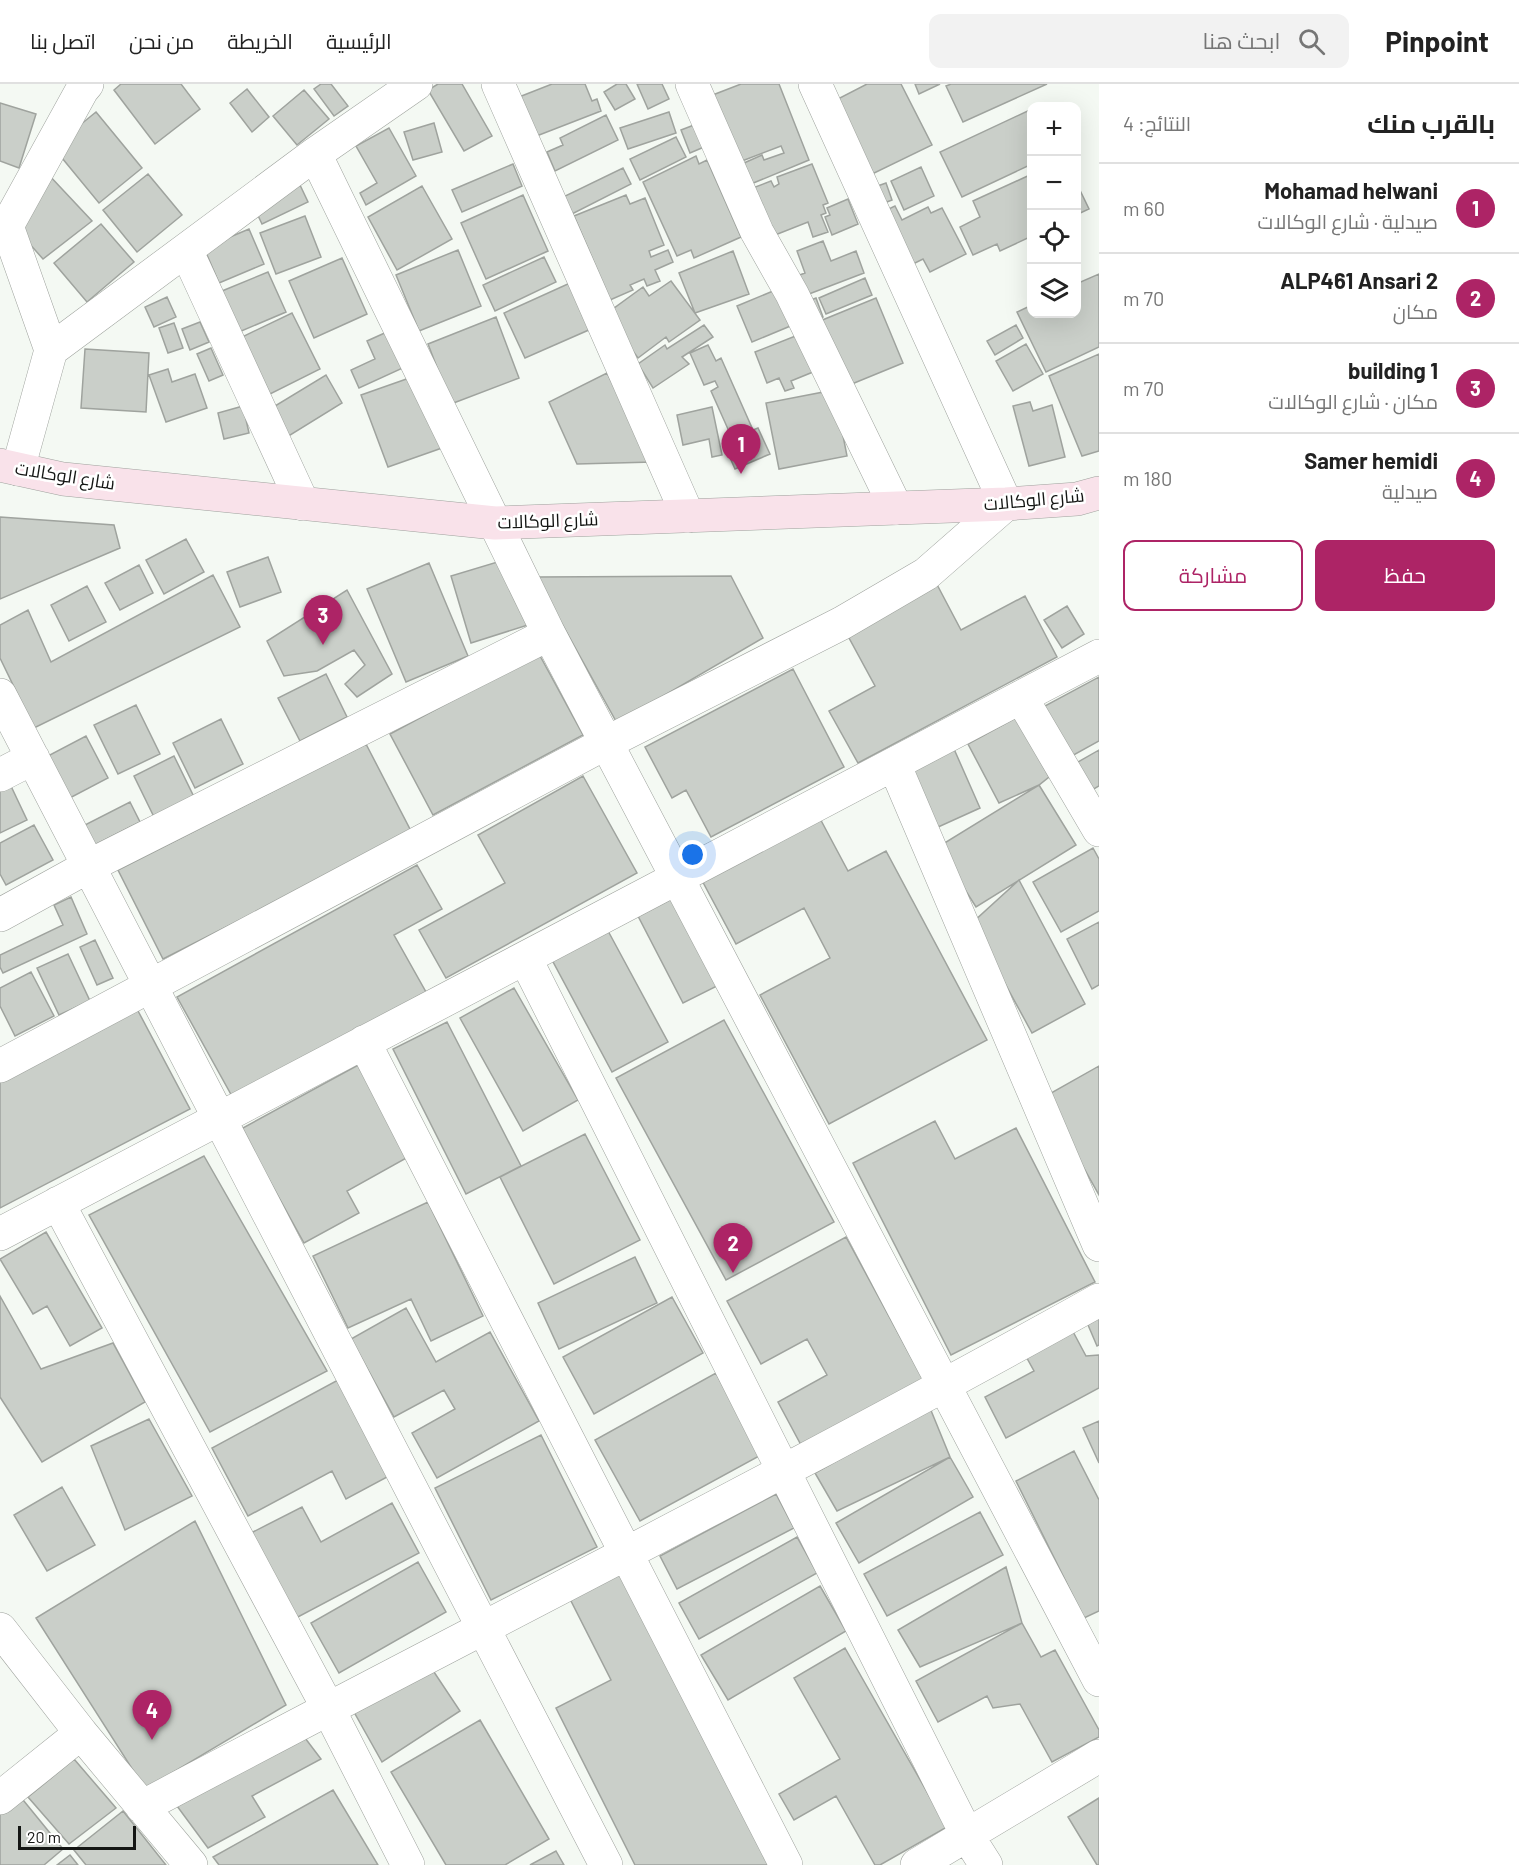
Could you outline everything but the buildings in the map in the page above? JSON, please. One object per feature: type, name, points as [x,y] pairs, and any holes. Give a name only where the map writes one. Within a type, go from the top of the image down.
[{"type":"street","points":[[9,467],[51,350],[315,154],[416,84]]},
{"type":"street","points":[[498,84],[688,516]]},
{"type":"street","points":[[692,84],[757,232],[792,294],[896,508]]},
{"type":"street","points":[[0,1066],[606,743],[842,623],[926,574],[1006,504],[815,84]]},
{"type":"street","points":[[51,350],[4,232],[78,86]]},
{"type":"street","points":[[315,154],[549,634],[1099,1680]]},
{"type":"street","points":[[186,250],[303,504]]},
{"type":"street","name":"شارع الوكالات","points":[[9,467],[63,479],[495,524],[1006,504],[1077,499],[1099,493]]},
{"type":"street","points":[[0,915],[89,866],[549,634]]},
{"type":"street","points":[[0,1234],[1099,656]]},
{"type":"street","points":[[0,695],[606,1865]]},
{"type":"street","points":[[1021,697],[1099,831]]},
{"type":"street","points":[[0,775],[33,758]]},
{"type":"street","points":[[894,764],[1099,1245]]},
{"type":"street","points":[[525,958],[967,1835],[986,1865]]},
{"type":"street","points":[[364,1042],[786,1865]]},
{"type":"street","points":[[58,1203],[328,1707],[408,1865]]},
{"type":"street","points":[[142,1807],[328,1707],[944,1387],[1099,1300]]},
{"type":"street","points":[[0,1629],[81,1733],[191,1865]]},
{"type":"street","points":[[0,1798],[81,1733]]},
{"type":"street","points":[[917,1865],[1099,1756]]},
{"type":"place","name":"Mohamad helwani","points":[[741,474]]},
{"type":"place","name":"building 1","points":[[323,645]]},
{"type":"place","name":"ALP461 Ansari 2","points":[[733,1273]]},
{"type":"place","name":"Samer hemidi","points":[[152,1740]]}]
